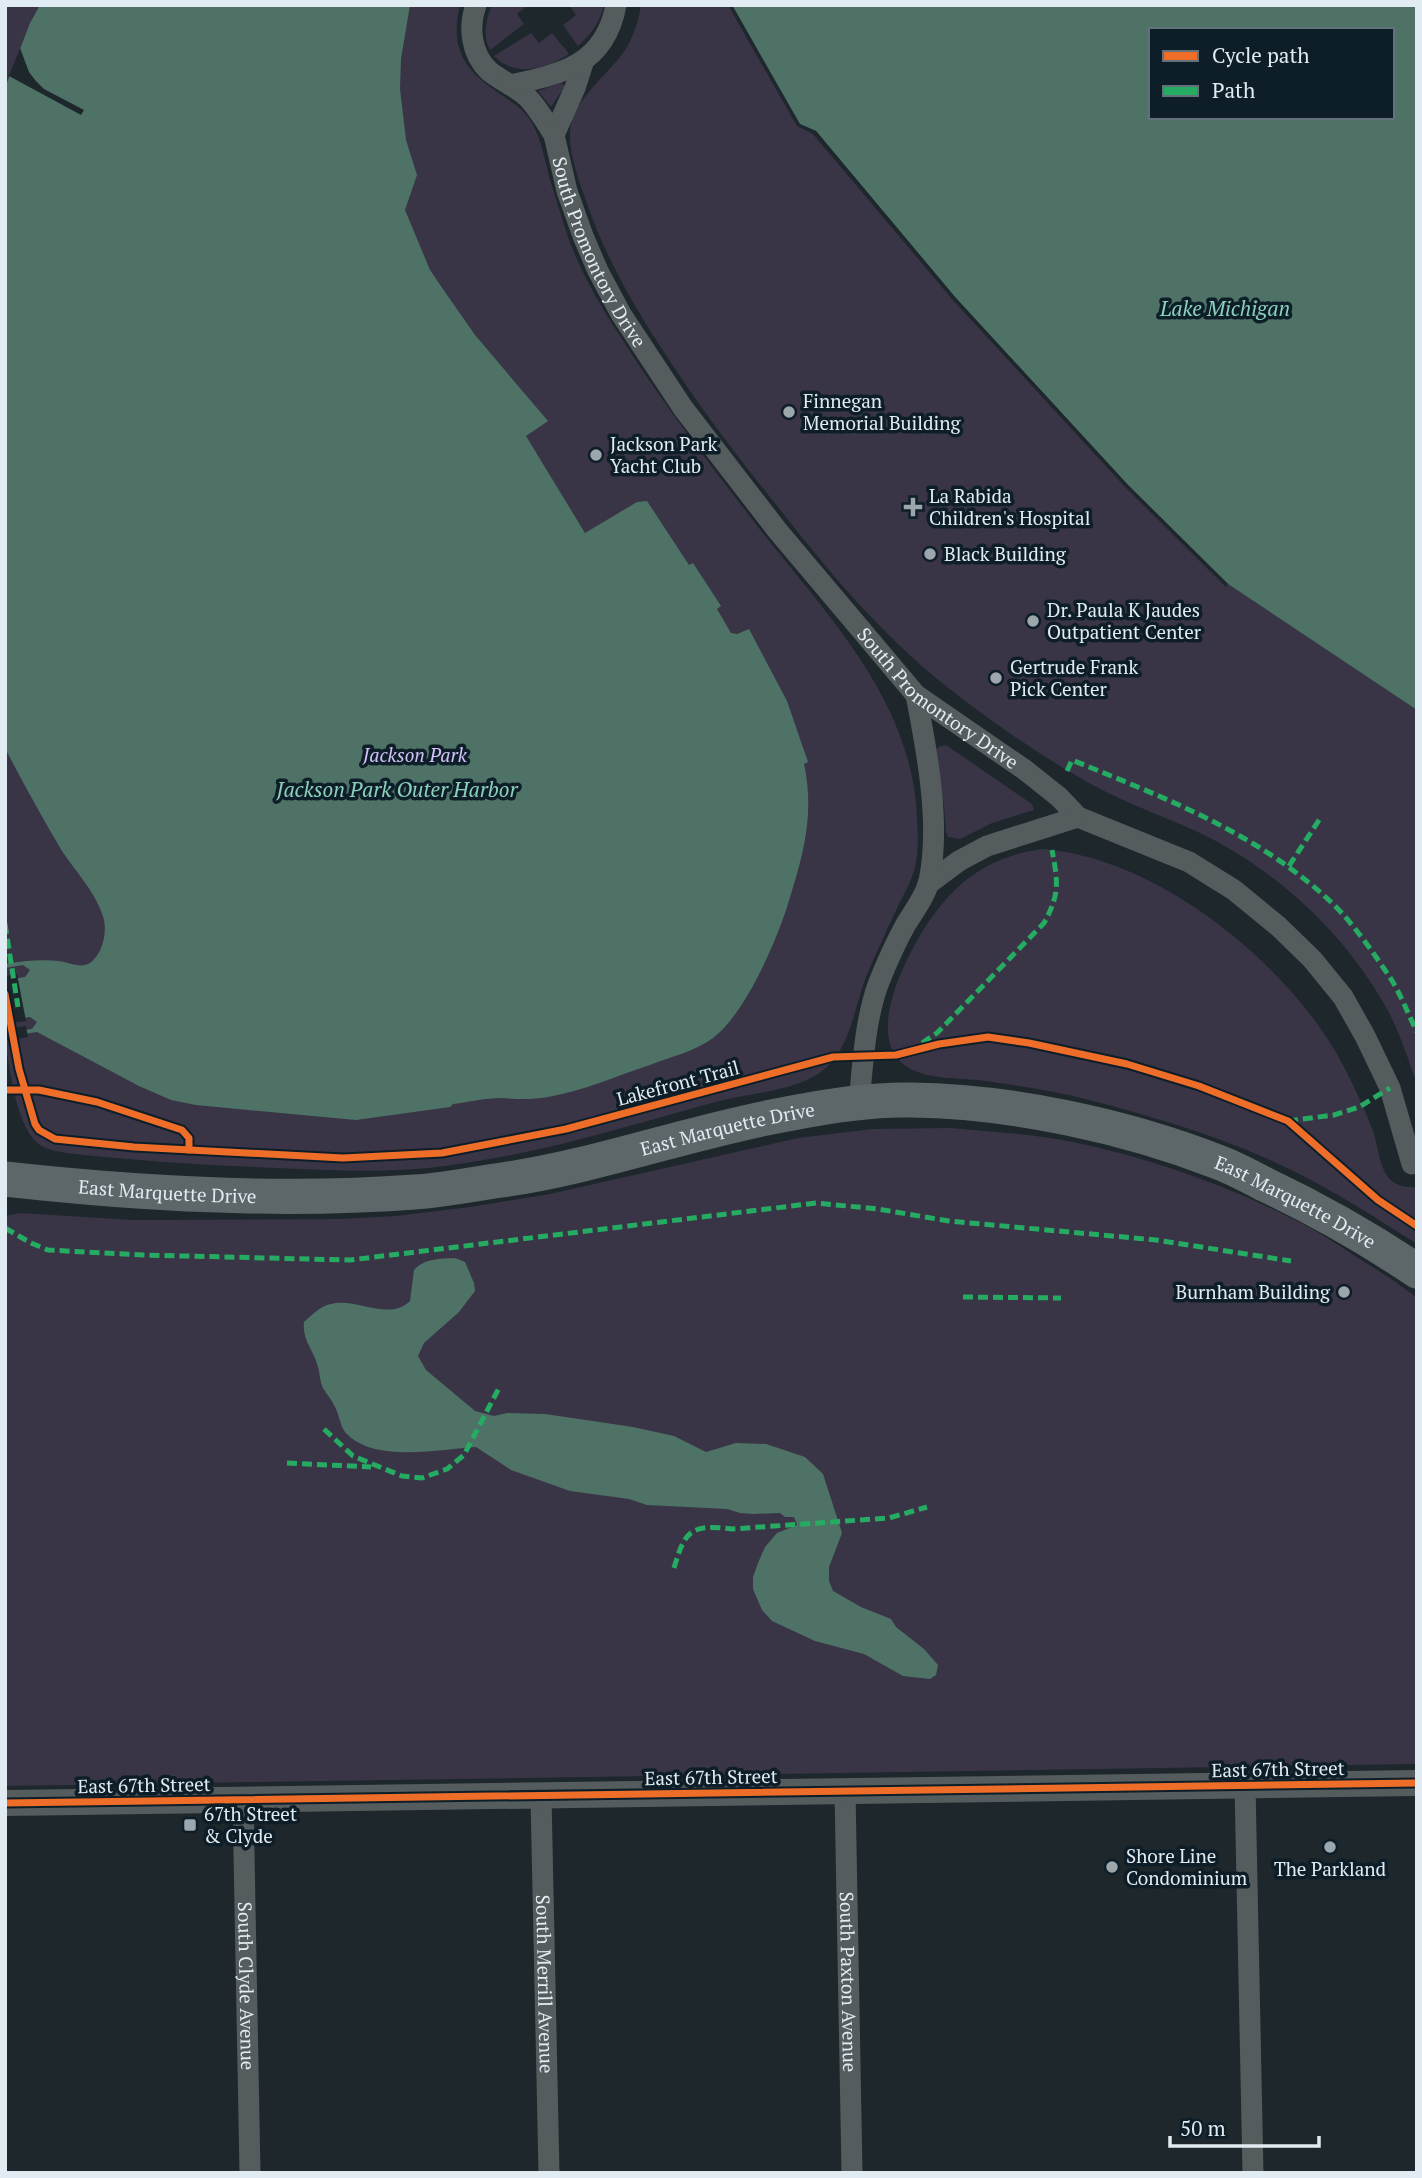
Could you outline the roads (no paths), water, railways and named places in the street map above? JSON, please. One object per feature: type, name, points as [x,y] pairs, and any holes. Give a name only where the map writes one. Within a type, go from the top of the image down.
[{"type":"main road","name":"East Marquette Drive","points":[[5,1179],[164,1193],[292,1197],[418,1192],[507,1180],[593,1163],[785,1114],[859,1103],[908,1100],[981,1104],[1055,1115],[1144,1137],[1219,1162],[1290,1196],[1371,1240],[1417,1271]]},
{"type":"street","name":"South Promontory Drive","points":[[477,5],[472,19],[472,34],[478,56],[488,70],[526,96],[554,135],[567,191],[583,236],[621,314],[683,408],[761,510],[916,695],[1025,771],[1059,797],[1078,817],[1189,862],[1234,890],[1312,958],[1343,997],[1365,1036],[1390,1088],[1412,1164]]},
{"type":"street","name":"South Promontory Drive","points":[[510,85],[547,77],[583,63],[599,46],[613,22],[616,5]]},
{"type":"street","name":"South Promontory Drive","points":[[554,135],[583,63]]},
{"type":"street","points":[[859,1103],[868,1026],[878,984],[900,936],[929,884],[933,853],[932,814],[928,756],[916,695]]},
{"type":"street","points":[[929,884],[959,860],[987,846],[1078,817]]},
{"type":"street","name":"East 67th Street","points":[[5,1803],[1417,1783]]},
{"type":"street","points":[[1245,1785],[1253,2173]]},
{"type":"street","name":"South Paxton Avenue","points":[[845,1791],[852,2173]]},
{"type":"street","name":"South Merrill Avenue","points":[[541,1797],[549,2173]]},
{"type":"street","name":"South Clyde Avenue","points":[[243,1800],[250,2173]]},
{"type":"water","name":"Jackson Park Outer Harbor","points":[[40,5],[410,5],[401,59],[400,89],[406,140],[417,175],[405,210],[430,270],[475,335],[548,421],[526,436],[585,533],[637,502],[647,501],[689,565],[693,563],[721,606],[717,609],[731,633],[737,634],[749,629],[787,701],[808,762],[804,764],[808,801],[806,835],[783,920],[748,995],[725,1027],[706,1043],[561,1094],[536,1099],[483,1099],[453,1104],[450,1107],[356,1120],[196,1105],[171,1100],[37,1032],[5,1037],[5,1032],[32,1029],[37,1022],[30,1017],[5,1021],[5,980],[25,977],[30,970],[23,965],[5,968],[5,964],[46,960],[86,965],[98,955],[105,931],[97,902],[62,851],[5,748],[5,88],[30,23]]},
{"type":"water","name":"Lake Michigan","points":[[732,5],[1417,5],[1417,710],[1228,584],[1128,485],[955,297],[816,131],[800,124]]},
{"type":"water","points":[[455,1258],[465,1262],[475,1291],[459,1312],[424,1343],[418,1356],[426,1370],[475,1411],[494,1416],[507,1413],[545,1414],[674,1436],[706,1452],[736,1443],[766,1444],[805,1457],[823,1474],[842,1533],[829,1567],[829,1581],[833,1591],[861,1607],[891,1619],[896,1627],[924,1649],[938,1665],[936,1675],[930,1679],[903,1676],[864,1654],[815,1641],[772,1621],[762,1610],[753,1589],[753,1577],[765,1547],[777,1533],[797,1525],[794,1517],[785,1517],[780,1513],[754,1514],[727,1509],[647,1505],[629,1499],[570,1491],[511,1470],[476,1447],[427,1452],[390,1451],[357,1442],[345,1432],[334,1404],[322,1386],[316,1361],[306,1340],[304,1322],[331,1304],[382,1309],[402,1307],[410,1301],[414,1270],[418,1266],[428,1261]]},
{"type":"place","name":"Finnegan Memorial Building","points":[[789,412]]},
{"type":"place","name":"Jackson Park Yacht Club","points":[[596,455]]},
{"type":"place","name":"La Rabida Children's Hospital","points":[[913,507]]},
{"type":"place","name":"Black Building","points":[[930,554]]},
{"type":"place","name":"Dr. Paula K Jaudes Outpatient Center","points":[[1033,621]]},
{"type":"place","name":"Gertrude Frank Pick Center","points":[[996,678]]},
{"type":"place","name":"Burnham Building","points":[[1344,1292]]},
{"type":"place","name":"67th Street & Clyde","points":[[190,1825]]},
{"type":"place","name":"The Parkland","points":[[1330,1847]]},
{"type":"place","name":"Shore Line Condominium","points":[[1112,1867]]},
{"type":"park label","name":"Jackson Park","points":[[415,755]]}]
